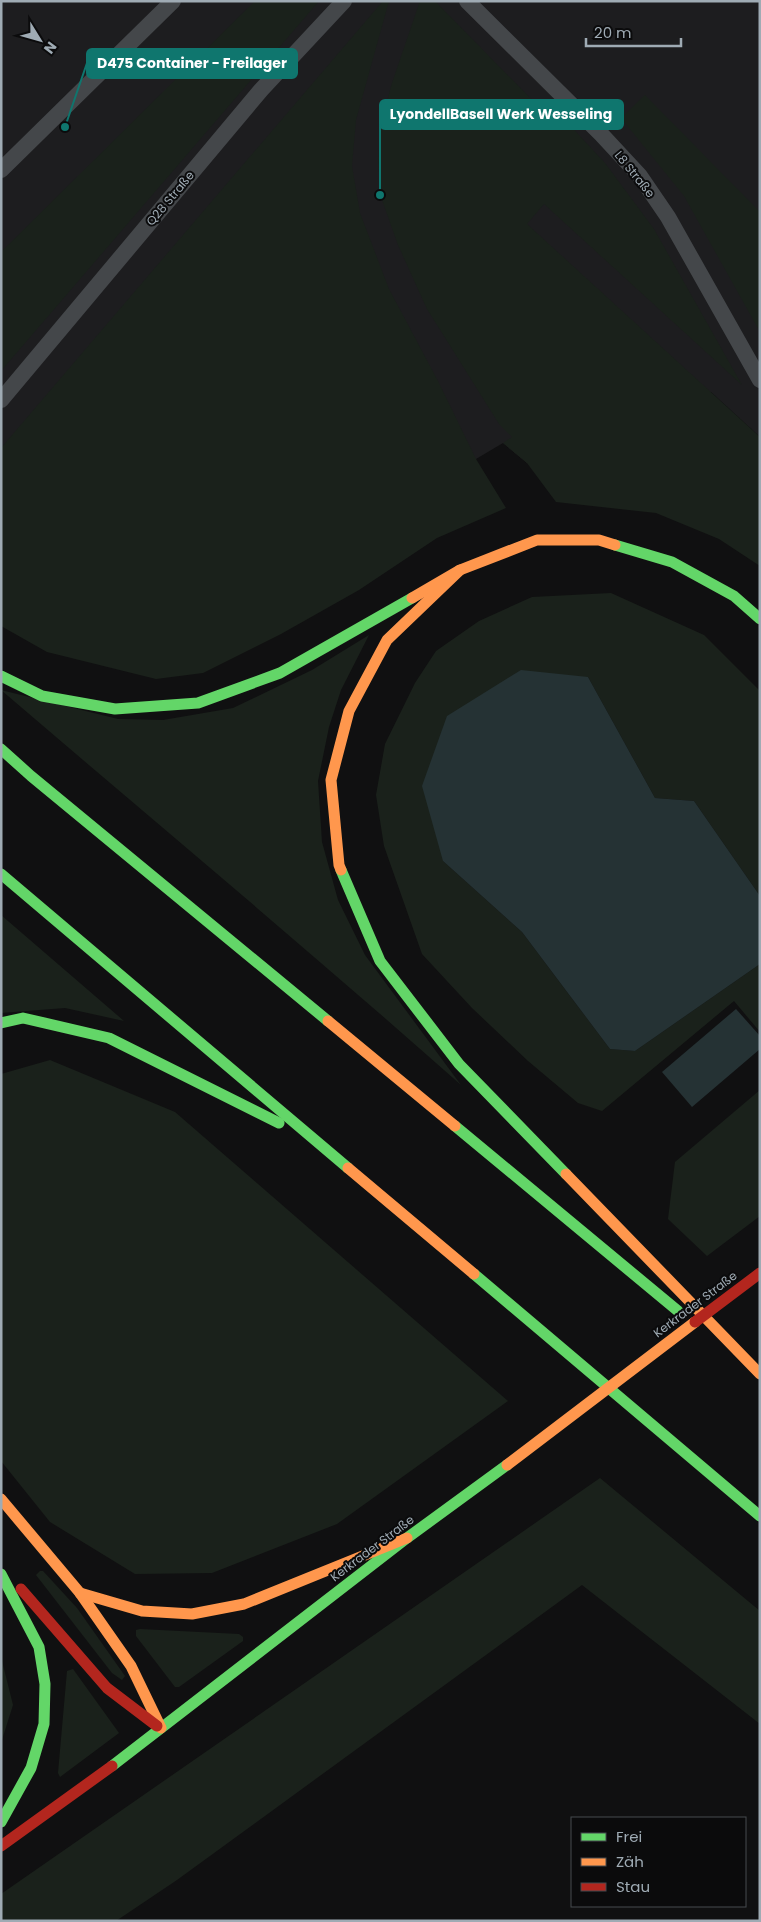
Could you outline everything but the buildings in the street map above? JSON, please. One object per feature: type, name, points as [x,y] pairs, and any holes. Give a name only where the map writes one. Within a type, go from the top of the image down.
[{"type":"main road","points":[[1,676],[42,696],[115,709],[198,704],[280,673],[460,570],[537,540],[599,540],[672,562],[734,596],[760,619]]},
{"type":"main road","points":[[460,570],[388,640],[349,711],[330,780],[340,865],[380,961],[459,1064],[760,1374]]},
{"type":"main road","points":[[1,749],[760,1379]]},
{"type":"main road","points":[[1,874],[760,1516]]},
{"type":"main road","points":[[1,1023],[23,1018],[109,1038],[319,1143]]},
{"type":"main road","name":"Kerkrader Straße","points":[[1,1846],[92,1782],[407,1538],[507,1466],[760,1272]]},
{"type":"main road","points":[[1,1499],[80,1593],[131,1666],[160,1728]]},
{"type":"main road","points":[[80,1593],[142,1611],[192,1614],[244,1604],[407,1538]]},
{"type":"main road","points":[[1,1566],[107,1688],[160,1728]]},
{"type":"main road","points":[[1,1574],[39,1647],[45,1684],[44,1724],[31,1768],[1,1822]]},
{"type":"lane","points":[[1,170],[173,1]]},
{"type":"lane","name":"Q28 Straße","points":[[1,400],[261,90],[344,1]]},
{"type":"lane","name":"L8 Straße","points":[[466,1],[640,176],[668,218],[760,380]]},
{"type":"shaded area","points":[[1,1],[760,1],[760,437],[711,392],[527,463],[503,443],[476,459],[1,535]]},
{"type":"shaded area","points":[[255,1],[319,1],[1,371],[1,252]]},
{"type":"shaded area","points":[[383,1],[389,1],[356,120],[352,166],[360,213],[389,289],[438,381],[476,459],[506,508],[437,538],[359,590],[281,634],[203,673],[156,679],[47,652],[1,626],[1,448]]},
{"type":"shaded area","points":[[420,1],[435,1],[542,110],[566,121],[605,163],[654,229],[742,385],[544,204],[527,224],[760,437],[760,566],[719,539],[656,513],[556,502],[527,463],[503,443],[512,437],[499,424],[427,309],[398,245],[381,197],[378,160],[382,119],[392,83]]},
{"type":"shaded area","points":[[645,95],[760,212],[760,332],[684,196],[621,118]]},
{"type":"shaded area","points":[[611,593],[704,635],[760,691],[760,896],[694,801],[655,798],[588,677],[443,861],[522,932],[610,1049],[635,1051],[760,964],[760,1032],[734,1001],[602,1111],[578,1103],[528,1061],[472,1008],[422,954],[384,846],[376,795],[385,744],[415,683],[436,651],[479,621],[532,597]]},
{"type":"shaded area","points":[[369,635],[341,690],[329,727],[318,781],[322,842],[338,900],[365,955],[461,1085],[290,936],[1,690],[118,719],[163,720],[233,708],[312,670]]},
{"type":"shaded area","points":[[521,670],[588,677],[655,798],[694,801],[760,896],[760,964],[635,1051],[610,1049],[522,932],[443,861],[422,786],[447,716]]},
{"type":"shaded area","points":[[1,915],[124,1021],[65,1008],[1,1013]]},
{"type":"shaded area","points":[[736,1009],[760,1036],[760,1049],[692,1107],[662,1072]]},
{"type":"shaded area","points":[[50,1060],[175,1112],[508,1401],[337,1524],[212,1573],[135,1574],[50,1522],[1,1461],[1,1074]]},
{"type":"shaded area","points":[[760,1090],[760,1216],[707,1256],[668,1219],[675,1162]]},
{"type":"shaded area","points":[[600,1478],[760,1611],[760,1724],[582,1585],[177,1880],[116,1921],[1,1921],[1,1894]]},
{"type":"shaded area","points":[[43,1571],[77,1608],[125,1676],[122,1680],[112,1673],[36,1575]]},
{"type":"shaded area","points":[[136,1630],[239,1634],[243,1637],[243,1641],[179,1687],[175,1687],[136,1636]]},
{"type":"shaded area","points":[[1,1657],[13,1705],[1,1743]]},
{"type":"shaded area","points":[[73,1669],[119,1733],[60,1777],[58,1773],[67,1671]]},
{"type":"traffic: fast","points":[[615,545],[672,562],[734,596],[760,619]]},
{"type":"traffic: fast","points":[[1,676],[42,696],[115,709],[198,703],[280,673],[412,598]]},
{"type":"traffic: fast","points":[[1,749],[31,776],[328,1021]]},
{"type":"traffic: fast","points":[[341,870],[380,961],[459,1064],[566,1174]]},
{"type":"traffic: fast","points":[[1,874],[348,1168]]},
{"type":"traffic: fast","points":[[1,1023],[23,1018],[109,1038],[279,1123]]},
{"type":"traffic: fast","points":[[455,1126],[678,1311]]},
{"type":"traffic: fast","points":[[474,1274],[760,1516]]},
{"type":"traffic: fast","points":[[112,1766],[407,1538],[507,1465]]},
{"type":"traffic: fast","points":[[1,1574],[39,1647],[45,1684],[44,1724],[31,1768],[1,1822]]},
{"type":"traffic: slow","points":[[412,598],[460,570],[537,540],[599,540],[615,545]]},
{"type":"traffic: slow","points":[[341,870],[331,780],[349,711],[387,640],[460,570]]},
{"type":"traffic: slow","points":[[328,1021],[455,1126]]},
{"type":"traffic: slow","points":[[348,1168],[474,1274]]},
{"type":"traffic: slow","points":[[566,1174],[760,1374]]},
{"type":"traffic: slow","points":[[507,1465],[695,1322]]},
{"type":"traffic: slow","points":[[1,1499],[80,1593],[131,1666],[161,1728]]},
{"type":"traffic: slow","points":[[80,1593],[142,1611],[192,1614],[244,1604],[407,1538]]},
{"type":"traffic: jam","points":[[695,1322],[760,1273]]},
{"type":"traffic: jam","points":[[21,1589],[107,1688],[157,1726]]},
{"type":"traffic: jam","points":[[1,1846],[112,1766]]},
{"type":"place","name":"D475 Container - Freilager","points":[[65,127]]},
{"type":"place","name":"LyondellBasell Werk Wesseling","points":[[380,195]]}]
